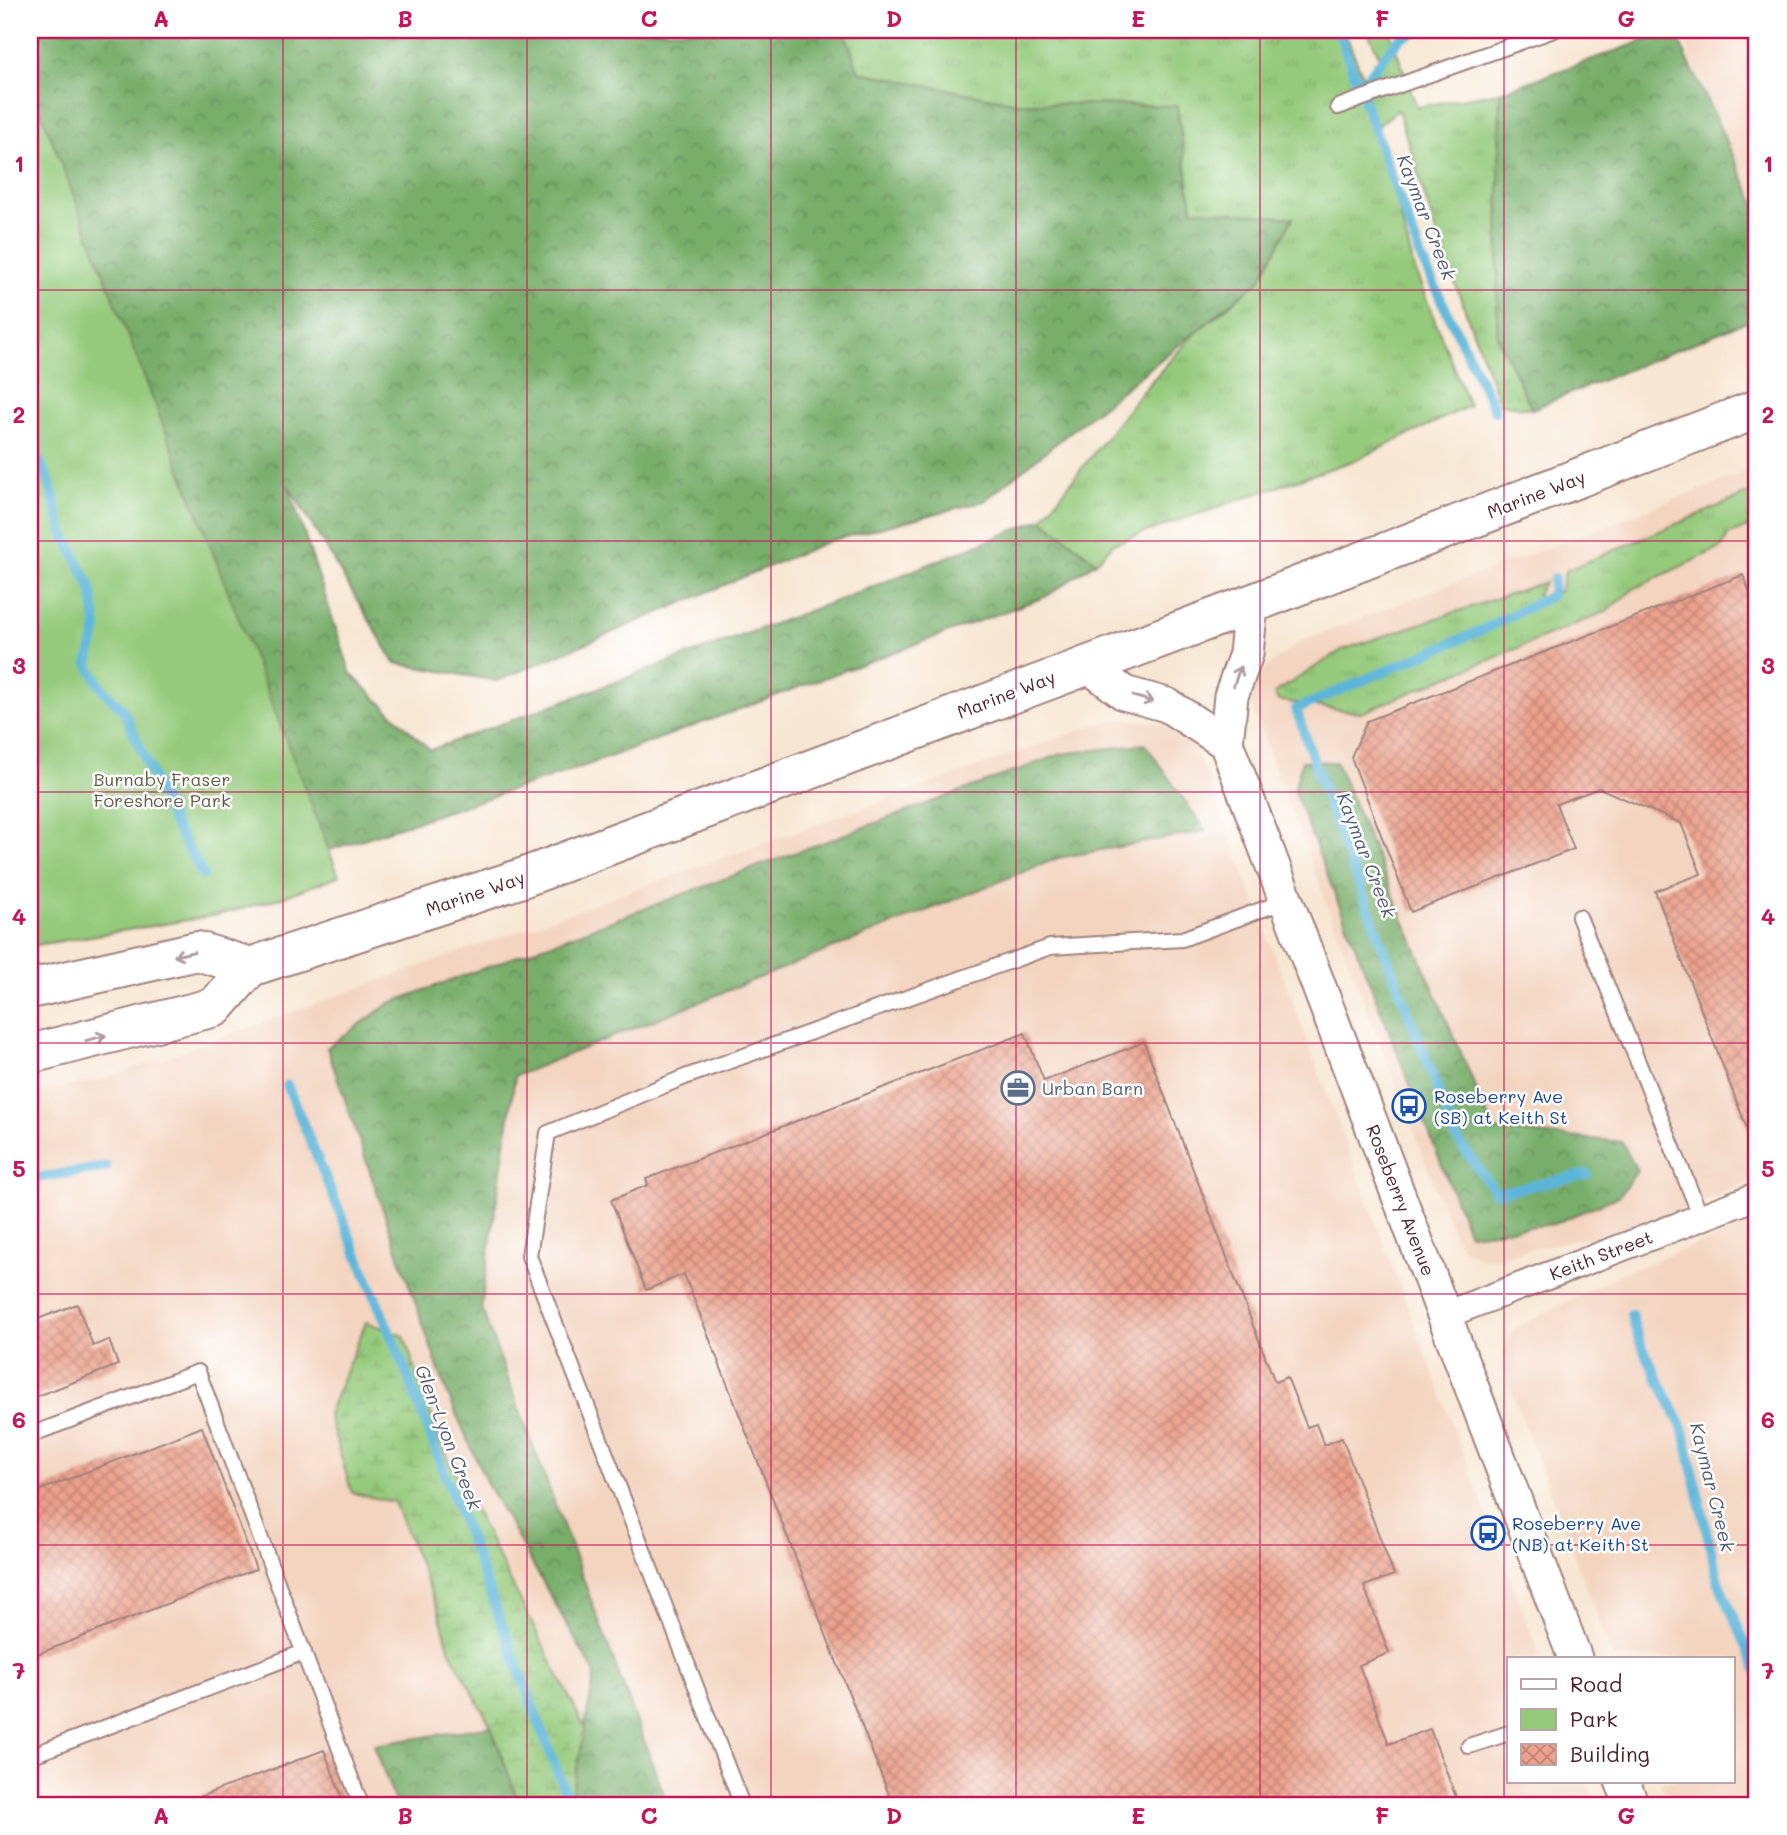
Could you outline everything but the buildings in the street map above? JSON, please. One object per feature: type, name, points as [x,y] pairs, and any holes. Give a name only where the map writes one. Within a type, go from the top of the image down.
[{"type":"main road","name":"Marine Way","points":[[250,967],[522,878],[1251,604],[1757,409]]},
{"type":"main road","points":[[30,989],[197,951],[250,967],[215,1007],[30,1054]]},
{"type":"street","name":"Roseberry Avenue","points":[[1251,604],[1246,654],[1231,696],[1226,743],[1575,1657]]},
{"type":"street","points":[[1086,664],[1124,694],[1167,705],[1226,743]]},
{"type":"street","name":"Keith Street","points":[[1445,1315],[1757,1196]]},
{"type":"street","points":[[1623,1783],[1632,1805]]},
{"type":"lane","points":[[1338,107],[1554,30]]},
{"type":"lane","points":[[742,1805],[529,1256],[548,1133],[685,1077],[1049,947],[1182,939],[1285,901]]},
{"type":"lane","points":[[1579,917],[1701,1217]]},
{"type":"lane","points":[[30,1435],[198,1372],[361,1805]]},
{"type":"lane","points":[[30,1756],[304,1652]]},
{"type":"lane","points":[[1469,1746],[1507,1734]]},
{"type":"shaded area","points":[[1680,30],[1757,30],[1757,226]]},
{"type":"shaded area","points":[[1757,468],[1757,1180],[1629,1230],[1533,1248],[1503,1257],[1480,1258],[1464,1249],[1454,1236],[1250,703],[1249,694],[1261,672],[1299,642]]},
{"type":"shaded area","points":[[1127,719],[1162,724],[1189,739],[1197,750],[1541,1657],[1507,1657],[1507,1783],[1588,1783],[1596,1805],[30,1805],[30,1093],[102,1080],[1095,725]]},
{"type":"shaded area","points":[[1757,1221],[1757,1805],[1669,1805],[1661,1783],[1734,1783],[1734,1657],[1613,1657],[1506,1376],[1503,1351],[1511,1333],[1620,1274]]},
{"type":"green space","points":[[30,30],[844,30],[859,72],[1017,103],[1177,106],[1192,209],[1293,218],[1260,280],[984,501],[829,541],[497,681],[395,663],[288,485],[351,674],[430,750],[844,598],[1042,519],[1096,562],[1047,596],[582,767],[284,865],[30,306]]},
{"type":"green space","points":[[844,30],[1344,30],[1364,79],[1383,64],[1367,30],[1389,30],[1417,107],[1500,92],[1498,336],[1532,409],[1500,404],[1435,229],[1398,110],[1377,126],[1414,268],[1469,406],[1358,459],[1114,543],[1096,562],[1042,519],[1141,393],[1192,336],[1260,280],[1192,209],[1177,106],[1017,103],[859,72]]},
{"type":"green space","points":[[1674,30],[1757,207],[1757,317],[1532,409],[1497,336],[1500,92]]},
{"type":"green space","name":"Burnaby Fraser Foreshore Park","points":[[30,84],[339,876],[280,898],[218,915],[30,946]]},
{"type":"green space","points":[[1757,490],[1757,523],[1728,535],[1722,547],[1635,588],[1605,612],[1361,713],[1277,700],[1275,693],[1342,650],[1545,582],[1536,595],[1550,601],[1561,589],[1565,571]]},
{"type":"green space","points":[[1145,744],[1206,831],[1058,858],[515,1076],[481,1307],[668,1805],[569,1805],[595,1674],[488,1486],[445,1388],[327,1048],[390,1003],[1061,754]]},
{"type":"green space","points":[[1302,761],[1336,762],[1494,1130],[1622,1142],[1637,1171],[1619,1196],[1554,1224],[1469,1234],[1294,791]]},
{"type":"green space","points":[[366,1322],[404,1336],[441,1444],[585,1728],[569,1805],[520,1805],[491,1726],[450,1651],[438,1609],[394,1502],[352,1493],[328,1414]]},
{"type":"green space","points":[[491,1726],[520,1805],[396,1805],[374,1745]]},
{"type":"waterway","name":"Kaymar Creek","points":[[1338,30],[1422,260],[1495,411]]},
{"type":"waterway","points":[[1358,88],[1401,37],[1420,30]]},
{"type":"waterway","name":"Glen-Lyon Creek","points":[[30,442],[49,481],[63,532],[91,588],[97,628],[88,664],[101,687],[124,711],[173,823],[203,875]]},
{"type":"waterway","name":"Kaymar Creek","points":[[1554,578],[1552,595],[1484,629],[1296,709],[1334,820],[1457,1139],[1496,1193],[1587,1174]]},
{"type":"waterway","name":"Glen-Lyon Creek","points":[[287,1085],[407,1374],[570,1805]]},
{"type":"waterway","points":[[30,1179],[106,1167]]},
{"type":"waterway","name":"Kaymar Creek","points":[[1631,1314],[1639,1340],[1684,1431],[1718,1581],[1757,1670]]},
{"type":"place","name":"Urban Barn","points":[[1018,1088]]},
{"type":"place","name":"Roseberry Ave (SB) at Keith St","points":[[1409,1106]]},
{"type":"place","name":"Roseberry Ave (NB) at Keith St","points":[[1488,1533]]}]
